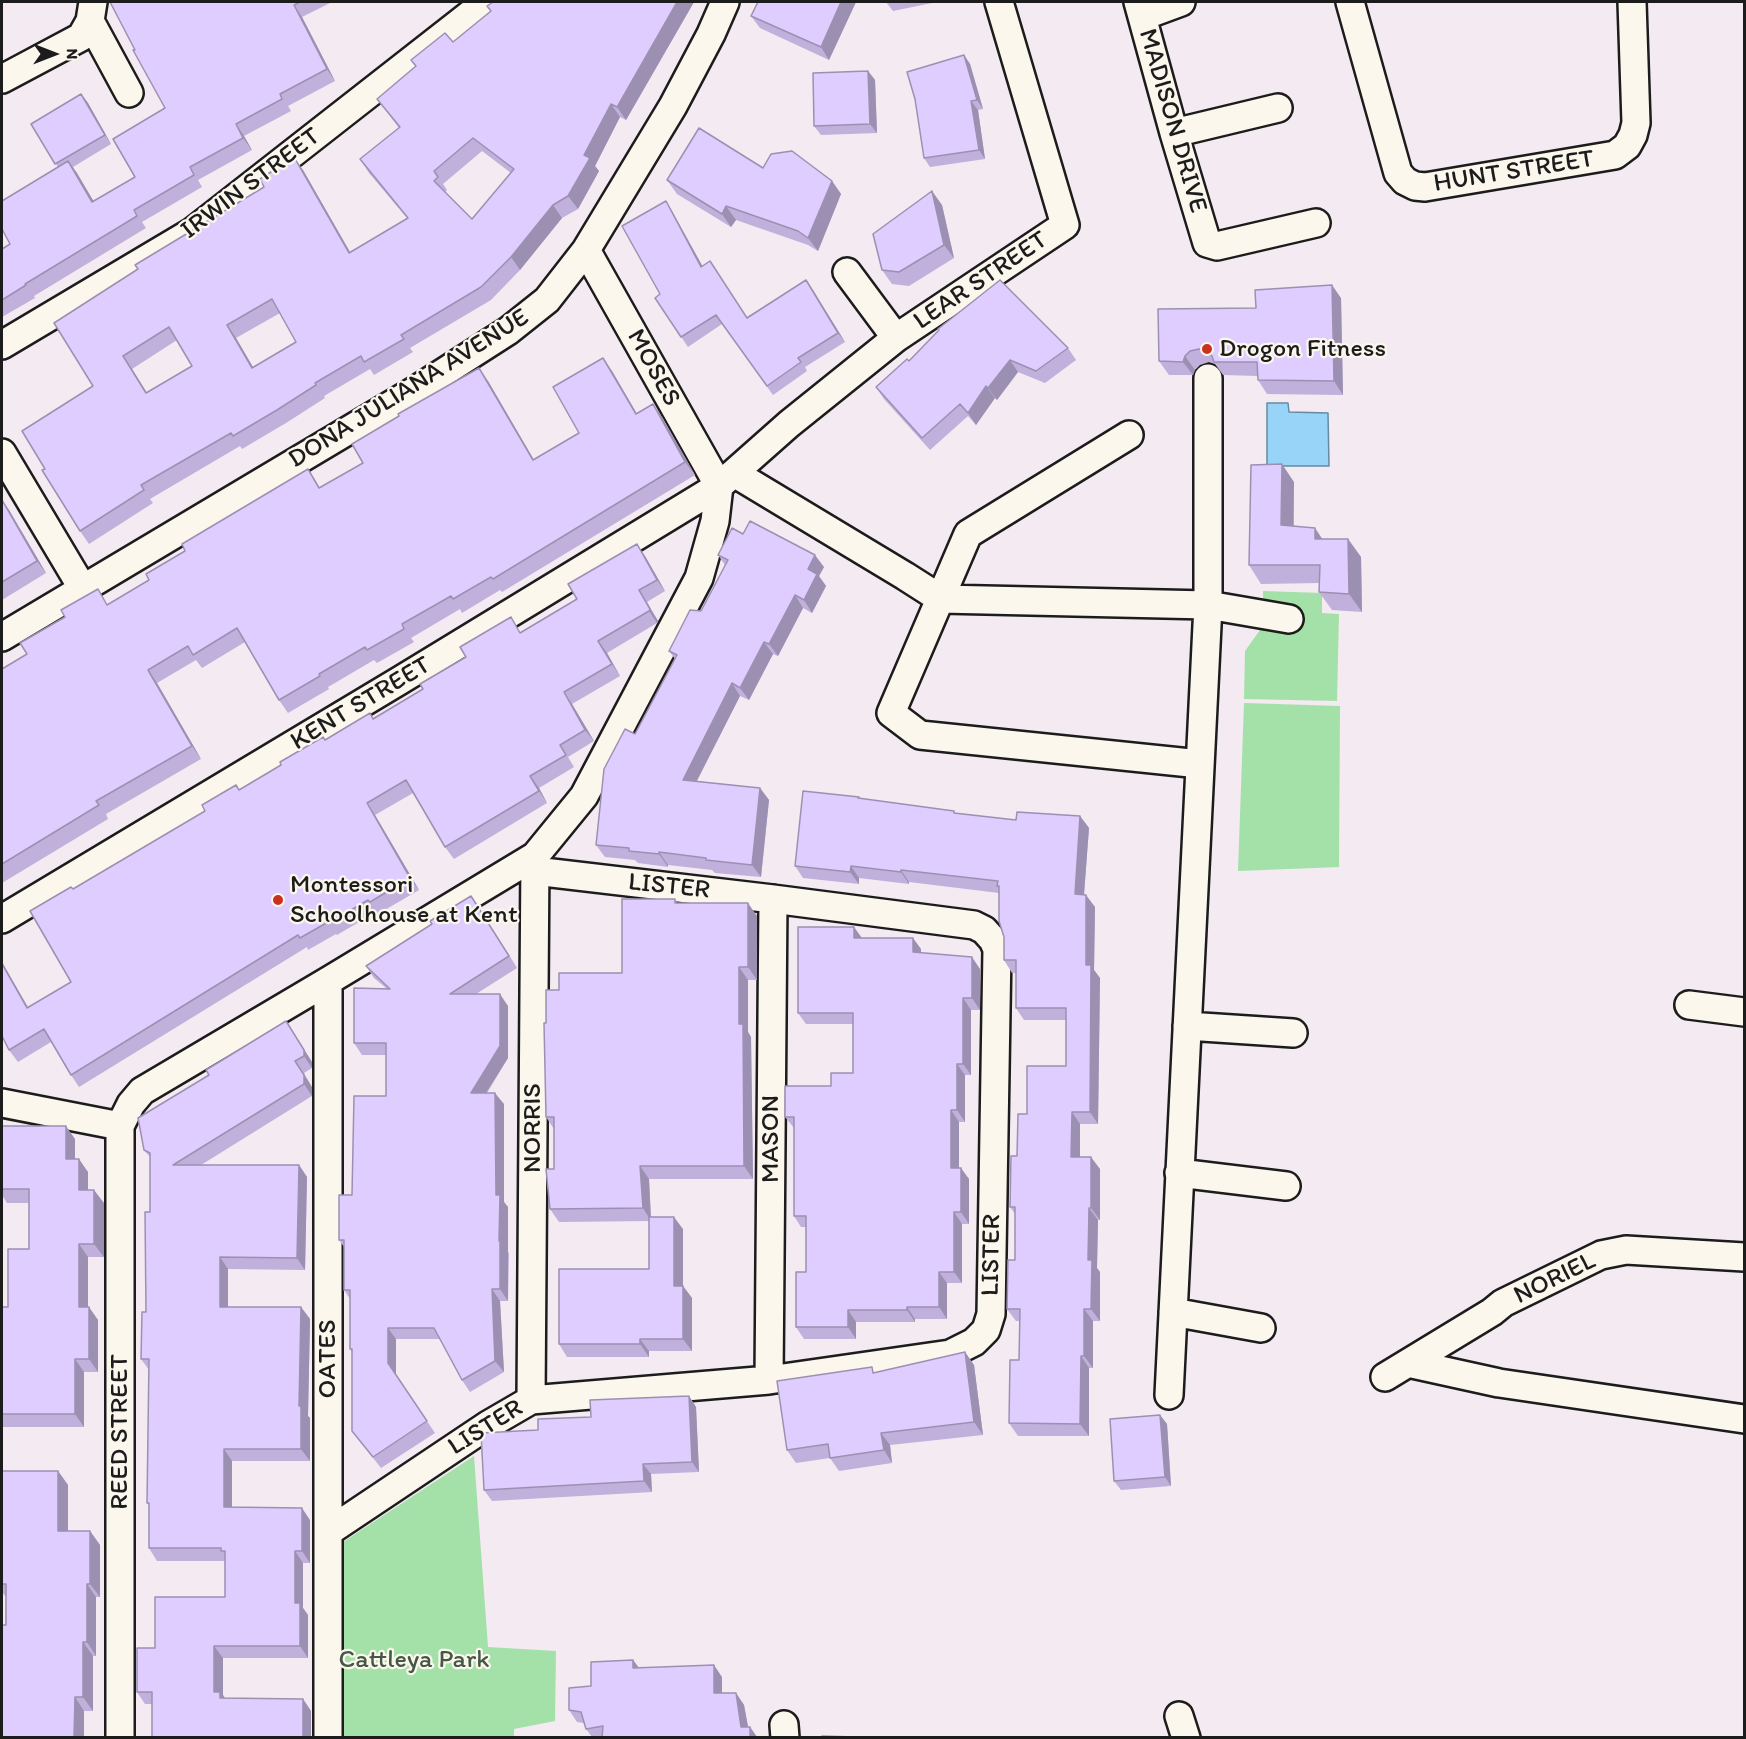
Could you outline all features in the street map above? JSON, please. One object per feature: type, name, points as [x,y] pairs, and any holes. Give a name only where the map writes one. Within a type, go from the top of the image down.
[{"type":"street","name":"IRWIN STREET","points":[[2,345],[192,232],[486,2]]},
{"type":"street","name":"DONA JULIANA AVENUE","points":[[2,637],[416,390],[508,331],[547,300],[586,250],[673,106],[725,2]]},
{"type":"street","name":"LEAR STREET","points":[[727,480],[789,424],[896,338],[1065,225],[999,2]]},
{"type":"street","points":[[1140,9],[1181,2]]},
{"type":"street","name":"HUNT STREET","points":[[1350,2],[1398,172],[1405,181],[1415,186],[1425,187],[1615,155],[1627,146],[1636,123],[1632,2]]},
{"type":"street","name":"MADISON DRIVE","points":[[1140,9],[1206,240],[1217,246],[1316,223]]},
{"type":"street","points":[[2,79],[81,37],[92,11]]},
{"type":"street","points":[[92,11],[129,93]]},
{"type":"street","points":[[1174,134],[1278,108]]},
{"type":"street","name":"MOSES","points":[[586,250],[727,480]]},
{"type":"street","points":[[847,272],[896,338]]},
{"type":"street","points":[[1169,1395],[1208,605],[1208,378]]},
{"type":"street","points":[[1129,435],[968,534],[891,713],[920,735],[1200,764]]},
{"type":"street","points":[[2,453],[83,589]]},
{"type":"street","points":[[2,1103],[120,1126],[131,1104],[142,1091],[328,981],[535,863],[584,796],[699,578],[727,480],[905,576],[941,599],[1208,605],[1289,619]]},
{"type":"street","name":"KENT STREET","points":[[2,919],[399,681],[727,480]]},
{"type":"street","name":"LISTER","points":[[328,1532],[488,1425],[531,1400],[769,1380],[950,1354],[975,1342],[986,1330],[991,1314],[997,950],[993,940],[984,930],[974,925],[535,863]]},
{"type":"street","name":"NORRIS","points":[[531,1400],[535,863]]},
{"type":"street","name":"MASON","points":[[769,1380],[773,898]]},
{"type":"street","name":"OATES","points":[[328,981],[328,1737]]},
{"type":"street","points":[[1689,1005],[1744,1012]]},
{"type":"street","points":[[1187,1026],[1293,1033]]},
{"type":"street","name":"REED STREET","points":[[120,1126],[120,1737]]},
{"type":"street","points":[[1179,1173],[1286,1186]]},
{"type":"street","name":"NORIEL","points":[[1385,1377],[1503,1304],[1601,1255],[1626,1250],[1744,1257]]},
{"type":"street","points":[[1173,1312],[1261,1328]]},
{"type":"street","points":[[1408,1363],[1499,1383],[1744,1419]]},
{"type":"green space","points":[[1263,591],[1322,593],[1322,613],[1339,614],[1337,701],[1244,699],[1245,651],[1265,623]]},
{"type":"green space","points":[[1244,703],[1340,706],[1339,867],[1238,871]]},
{"type":"green space","name":"Cattleya Park","points":[[474,1456],[488,1647],[556,1651],[555,1721],[514,1729],[514,1737],[338,1738],[340,1544]]},
{"type":"water","points":[[1267,403],[1288,403],[1289,412],[1328,413],[1329,466],[1267,466]]},
{"type":"building","points":[[110,2],[300,2],[294,5],[327,69],[280,94],[282,99],[236,124],[243,138],[190,167],[194,175],[134,210],[137,216],[2,300],[2,249],[10,244],[2,229],[2,201],[68,161],[92,202],[135,177],[113,139],[165,108]]},
{"type":"building","points":[[493,2],[677,2],[617,107],[611,104],[584,155],[590,158],[568,196],[553,205],[511,257],[481,287],[401,335],[404,339],[364,362],[361,356],[233,436],[231,433],[141,485],[144,490],[80,531],[42,470],[45,469],[22,431],[93,386],[54,323],[138,269],[135,265],[264,187],[260,179],[294,157],[349,253],[408,218],[360,159],[400,127],[377,99],[416,66],[411,60],[445,33],[453,42],[491,11],[487,6]],"holes":[[[473,138],[514,169],[472,219],[434,181],[438,177],[434,171]],[[272,299],[296,342],[252,368],[227,325]],[[169,327],[192,366],[146,393],[123,356]]]},
{"type":"building","points":[[758,2],[841,2],[821,47],[751,16]]},
{"type":"building","points":[[964,55],[977,100],[971,101],[979,150],[924,158],[915,99],[907,72]]},
{"type":"building","points":[[868,71],[870,124],[814,126],[813,73]]},
{"type":"building","points":[[81,94],[105,135],[55,164],[31,124]]},
{"type":"building","points":[[699,128],[763,168],[771,154],[792,151],[832,181],[808,238],[798,231],[726,206],[722,214],[667,180]]},
{"type":"building","points":[[932,191],[944,245],[899,272],[882,270],[873,234]]},
{"type":"building","points":[[666,201],[701,267],[710,261],[747,318],[806,280],[838,333],[798,358],[801,362],[767,386],[716,315],[681,337],[655,298],[660,294],[622,226]]},
{"type":"building","points":[[1000,280],[1068,348],[1036,371],[1010,360],[988,388],[986,386],[968,413],[960,404],[922,438],[876,387],[907,359],[909,361],[938,329]]},
{"type":"building","points":[[1332,285],[1334,381],[1258,380],[1257,362],[1214,362],[1207,351],[1199,349],[1190,351],[1183,362],[1159,361],[1158,309],[1256,308],[1255,290]]},
{"type":"building","points":[[603,358],[636,414],[653,404],[685,462],[493,579],[491,577],[453,599],[451,596],[402,624],[404,629],[367,650],[365,647],[279,700],[237,628],[193,655],[188,646],[148,670],[192,746],[96,801],[99,805],[2,864],[2,669],[27,654],[20,643],[65,617],[61,610],[98,589],[107,605],[149,580],[146,574],[185,551],[182,544],[308,469],[319,488],[363,463],[352,444],[399,416],[398,414],[479,368],[533,460],[579,433],[553,387]]},
{"type":"building","points":[[1282,464],[1281,525],[1315,528],[1315,539],[1348,539],[1349,594],[1319,592],[1320,565],[1249,565],[1251,465]]},
{"type":"building","points":[[2,500],[37,561],[2,582]]},
{"type":"building","points":[[750,521],[815,555],[808,569],[817,574],[804,600],[795,595],[769,644],[764,642],[740,688],[732,683],[683,780],[760,788],[752,865],[596,845],[604,769],[625,729],[635,734],[677,655],[669,651],[690,610],[701,611],[728,560],[718,555],[732,528],[743,534]]},
{"type":"building","points":[[637,544],[657,580],[639,590],[650,609],[598,641],[612,664],[564,692],[585,730],[560,745],[566,755],[530,776],[539,791],[445,847],[406,780],[367,803],[410,878],[370,902],[368,900],[300,938],[298,935],[71,1075],[44,1029],[9,1050],[2,1036],[2,964],[27,1008],[71,982],[30,911],[71,887],[73,889],[205,811],[202,805],[236,785],[239,790],[281,765],[280,762],[323,737],[325,740],[370,713],[373,719],[423,689],[420,684],[466,657],[460,647],[511,617],[520,633],[577,599],[568,584]]},
{"type":"building","points":[[803,791],[1016,820],[1017,812],[1080,816],[1075,894],[1086,895],[1086,965],[1091,965],[1090,1112],[1072,1112],[1071,1157],[1091,1157],[1088,1260],[1092,1260],[1091,1309],[1084,1309],[1080,1424],[1009,1423],[1010,1360],[1019,1360],[1020,1309],[1007,1309],[1008,1260],[1015,1260],[1015,1207],[1010,1207],[1011,1156],[1017,1156],[1018,1114],[1027,1114],[1027,1066],[1066,1066],[1066,1008],[1016,1008],[1016,960],[1004,960],[1004,937],[999,921],[998,881],[851,866],[850,872],[795,866]]},
{"type":"building","points":[[471,896],[509,956],[450,994],[500,994],[500,1046],[471,1093],[495,1093],[496,1195],[500,1195],[500,1289],[492,1289],[495,1361],[462,1380],[434,1328],[388,1328],[388,1363],[427,1421],[373,1457],[352,1431],[350,1290],[344,1290],[344,1240],[339,1240],[339,1195],[352,1195],[354,1096],[386,1096],[386,1043],[354,1043],[354,988],[390,989],[366,966],[432,924],[430,921]]},
{"type":"building","points":[[622,899],[675,899],[675,903],[748,903],[748,967],[739,967],[739,1024],[743,1024],[744,1166],[640,1166],[643,1208],[550,1209],[546,1169],[554,1169],[554,1117],[546,1117],[544,1023],[546,1023],[546,990],[559,990],[559,973],[622,973]]},
{"type":"building","points":[[798,927],[854,927],[854,938],[913,938],[913,952],[972,957],[972,998],[963,998],[963,1064],[957,1064],[957,1110],[951,1110],[951,1168],[961,1168],[961,1212],[954,1212],[954,1272],[939,1272],[939,1307],[907,1307],[907,1310],[848,1310],[848,1327],[796,1327],[796,1272],[806,1272],[806,1216],[794,1216],[794,1117],[785,1117],[785,1086],[831,1086],[831,1073],[853,1073],[853,1013],[798,1013]]},
{"type":"building","points":[[286,1021],[304,1050],[304,1056],[295,1061],[304,1075],[304,1084],[173,1165],[299,1165],[297,1258],[220,1257],[220,1307],[301,1307],[299,1406],[301,1406],[301,1449],[224,1449],[224,1507],[302,1508],[302,1551],[295,1551],[295,1603],[300,1603],[300,1646],[214,1646],[214,1692],[220,1692],[220,1698],[303,1699],[303,1737],[152,1737],[152,1692],[137,1692],[137,1648],[155,1648],[155,1597],[225,1597],[225,1551],[221,1551],[221,1548],[149,1548],[149,1503],[147,1503],[149,1359],[141,1359],[142,1312],[146,1312],[145,1212],[150,1212],[150,1153],[144,1150],[138,1118],[209,1075],[206,1070]]},
{"type":"building","points":[[2,1126],[66,1126],[66,1159],[79,1159],[79,1190],[94,1190],[94,1244],[79,1244],[79,1307],[89,1307],[89,1359],[75,1359],[75,1414],[2,1414],[2,1307],[8,1307],[8,1249],[29,1249],[29,1189],[2,1189]]},
{"type":"building","points":[[649,1217],[674,1217],[674,1286],[683,1286],[683,1339],[640,1339],[640,1344],[559,1344],[559,1269],[649,1269]]},
{"type":"building","points":[[965,1352],[974,1422],[881,1433],[884,1450],[830,1458],[828,1444],[787,1450],[777,1381],[872,1367],[873,1373]]},
{"type":"building","points":[[689,1396],[692,1462],[643,1464],[644,1481],[484,1490],[481,1433],[538,1430],[538,1419],[591,1417],[590,1400]]},
{"type":"building","points":[[1160,1415],[1165,1477],[1114,1481],[1110,1419]]},
{"type":"building","points":[[2,1471],[58,1471],[58,1531],[90,1531],[87,1642],[83,1642],[83,1697],[75,1697],[74,1737],[2,1737],[2,1625],[6,1625],[6,1584],[2,1584]]},
{"type":"building","points":[[633,1660],[633,1668],[714,1665],[714,1693],[736,1693],[741,1727],[750,1727],[750,1737],[602,1737],[603,1726],[586,1729],[581,1712],[569,1710],[569,1688],[591,1686],[591,1662]]},
{"type":"place","name":"Drogon Fitness","points":[[1207,349]]},
{"type":"place","name":"Montessori Schoolhouse at Kent","points":[[278,900]]}]
